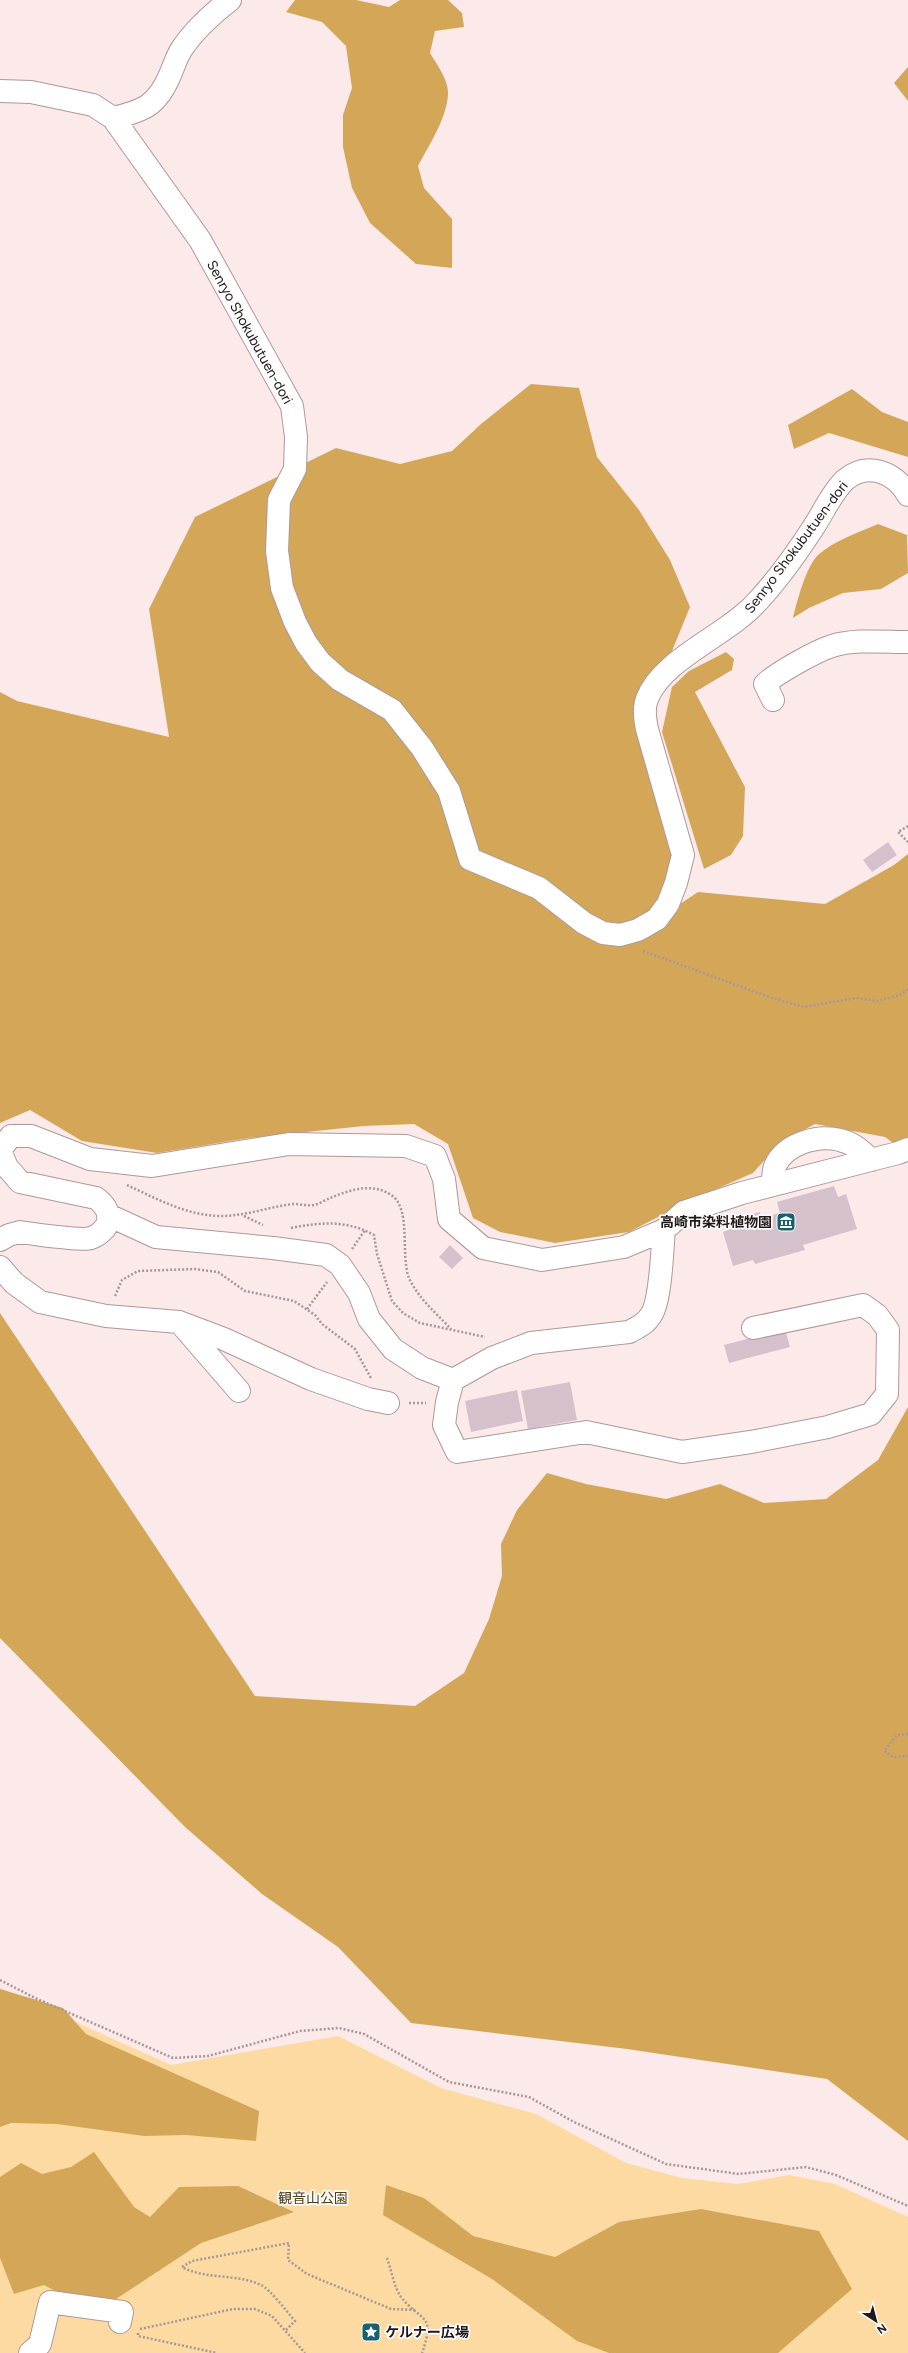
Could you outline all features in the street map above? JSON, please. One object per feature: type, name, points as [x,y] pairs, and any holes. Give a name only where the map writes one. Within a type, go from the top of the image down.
[{"type":"street","points":[[0,91],[31,92],[93,105],[113,118],[142,111],[152,103],[168,81],[182,48],[208,16],[230,0]]},
{"type":"street","name":"Senryo Shokubutuen-dori","points":[[113,118],[200,240],[292,406],[296,437],[295,468],[279,500],[277,551],[282,588],[306,643],[320,662],[340,680],[392,710],[422,748],[449,791],[470,859],[539,888],[584,923],[603,933],[620,935],[638,930],[657,919],[668,904],[676,883],[683,855],[647,730],[645,715],[646,700],[663,673],[740,620],[758,602],[812,531],[845,480],[860,471],[874,470],[890,475],[904,488],[908,495]]},
{"type":"street","points":[[773,700],[765,684],[775,676],[832,646],[869,642],[908,642]]},
{"type":"street","points":[[0,1240],[9,1235],[20,1232],[91,1238],[102,1232],[108,1223],[108,1215],[105,1205],[96,1198],[20,1182],[7,1167],[0,1151],[11,1136],[31,1136],[90,1159],[152,1166],[289,1144],[406,1146],[435,1156],[444,1179],[449,1219],[483,1248],[542,1260],[624,1247],[664,1230],[684,1212],[773,1185],[908,1149]]},
{"type":"street","points":[[773,1185],[774,1167],[783,1155],[798,1144],[820,1139],[840,1140],[858,1148],[871,1160]]},
{"type":"street","points":[[108,1215],[156,1237],[305,1252],[326,1256],[340,1265],[358,1293],[369,1318],[393,1349],[422,1368],[453,1380]]},
{"type":"street","points":[[664,1230],[658,1287],[652,1314],[643,1324],[629,1332],[531,1343],[492,1358],[453,1380],[447,1402],[444,1425],[457,1452],[586,1432],[682,1452],[751,1442],[828,1427],[871,1414],[887,1394],[888,1330],[877,1315],[863,1305],[753,1328]]},
{"type":"street","points":[[0,1267],[14,1283],[40,1302],[106,1316],[179,1322],[224,1339],[311,1379],[368,1399],[383,1402]]},
{"type":"street","points":[[179,1322],[240,1391]]},
{"type":"street","points":[[30,2353],[40,2344],[50,2302],[122,2312],[120,2322]]},
{"type":"path","points":[[908,826],[898,832],[908,842]]},
{"type":"path","points":[[638,950],[652,952],[772,998],[804,1007],[856,998],[877,1000],[900,995],[908,989]]},
{"type":"path","points":[[102,1160],[114,1179],[176,1207],[200,1215],[243,1216],[293,1204],[315,1205],[353,1190],[373,1187],[392,1195],[403,1210],[405,1258],[409,1277],[420,1296],[451,1329]]},
{"type":"path","points":[[243,1216],[270,1226]]},
{"type":"path","points":[[285,1229],[334,1222],[359,1226],[374,1235],[377,1254],[392,1302],[403,1313],[420,1323],[491,1339],[513,1350]]},
{"type":"path","points":[[307,1309],[340,1265]]},
{"type":"path","points":[[106,1316],[122,1280],[138,1271],[195,1269],[218,1272],[245,1291],[294,1300],[315,1315],[322,1324],[355,1349],[383,1402],[447,1402]]},
{"type":"path","points":[[908,1734],[897,1735],[884,1751],[893,1757],[908,1756]]},
{"type":"path","points":[[0,1980],[35,1998],[173,2058],[208,2056],[300,2031],[339,2028],[364,2034],[449,2082],[530,2097],[574,2122],[666,2164],[738,2174],[806,2167],[836,2175],[908,2206]]},
{"type":"path","points":[[286,2330],[295,2321],[262,2285],[235,2276],[194,2274],[182,2267],[192,2261],[289,2243],[288,2260],[306,2274],[391,2309],[416,2310]]},
{"type":"path","points":[[387,2258],[400,2296],[426,2319],[429,2334],[422,2353]]},
{"type":"path","points":[[217,2353],[138,2336],[138,2330],[233,2310],[255,2309],[272,2316],[305,2353]]},
{"type":"green space","name":"観音山公園","points":[[0,1988],[171,2065],[338,2036],[441,2088],[536,2114],[626,2163],[682,2178],[738,2184],[789,2175],[835,2184],[908,2217],[908,2353],[0,2353]]},
{"type":"shaded area","points":[[295,0],[356,0],[389,7],[400,0],[448,0],[462,13],[464,27],[435,31],[430,53],[447,84],[447,104],[441,123],[418,166],[424,188],[452,219],[452,268],[416,264],[370,223],[352,188],[343,147],[343,115],[352,88],[346,46],[322,22],[286,12]]},
{"type":"shaded area","points":[[908,67],[908,101],[894,83]]},
{"type":"shaded area","points":[[531,384],[579,388],[597,457],[639,510],[670,560],[690,607],[663,673],[646,700],[683,855],[659,918],[698,892],[825,904],[894,865],[908,854],[908,1154],[885,1137],[815,1124],[780,1143],[753,1173],[689,1201],[629,1232],[555,1243],[500,1232],[473,1218],[448,1144],[414,1124],[364,1126],[249,1138],[157,1153],[82,1141],[30,1110],[0,1123],[0,692],[17,701],[169,737],[149,609],[195,517],[336,448],[400,464],[452,451],[481,424]]},
{"type":"shaded area","points":[[852,389],[882,412],[908,422],[908,457],[829,433],[794,449],[788,425]]},
{"type":"shaded area","points":[[878,524],[907,535],[908,573],[881,589],[843,593],[809,608],[793,618],[806,576],[818,555],[839,541]]},
{"type":"shaded area","points":[[726,652],[734,659],[732,670],[695,692],[745,787],[743,836],[731,855],[704,869],[662,732],[672,687],[689,671]]},
{"type":"shaded area","points":[[0,1313],[255,1696],[415,1706],[464,1673],[489,1619],[502,1576],[501,1544],[517,1510],[547,1473],[586,1484],[666,1499],[720,1484],[764,1503],[826,1499],[878,1460],[908,1407],[908,2141],[827,2079],[627,2049],[411,2023],[338,1947],[262,1894],[185,1827],[0,1638]]},
{"type":"shaded area","points":[[0,1989],[63,2008],[86,2034],[259,2111],[256,2141],[186,2135],[144,2136],[57,2124],[11,2123],[0,2127]]},
{"type":"shaded area","points":[[94,2152],[134,2207],[150,2217],[179,2187],[238,2186],[294,2212],[201,2243],[107,2305],[70,2299],[44,2285],[14,2294],[0,2258],[0,2177],[21,2163],[42,2174],[71,2167]]},
{"type":"shaded area","points":[[386,2185],[424,2198],[473,2236],[555,2257],[619,2222],[701,2209],[819,2231],[852,2289],[778,2353],[609,2353],[577,2341],[492,2279],[383,2215]]},
{"type":"building","points":[[888,842],[897,855],[872,872],[863,860]]},
{"type":"building","points":[[834,1186],[838,1197],[846,1194],[857,1229],[803,1245],[805,1250],[755,1264],[753,1260],[733,1266],[723,1232],[733,1228],[731,1220],[760,1212],[761,1218],[780,1213],[777,1202]]},
{"type":"building","points":[[450,1245],[463,1258],[452,1269],[439,1257]]},
{"type":"building","points":[[785,1329],[790,1347],[729,1363],[724,1345]]},
{"type":"building","points":[[570,1382],[577,1420],[528,1429],[521,1391]]},
{"type":"building","points":[[517,1390],[523,1421],[471,1432],[465,1401]]},
{"type":"place","name":"高崎市染料植物園","points":[[786,1222]]},
{"type":"place","name":"ケルナー広場","points":[[371,2332]]}]
